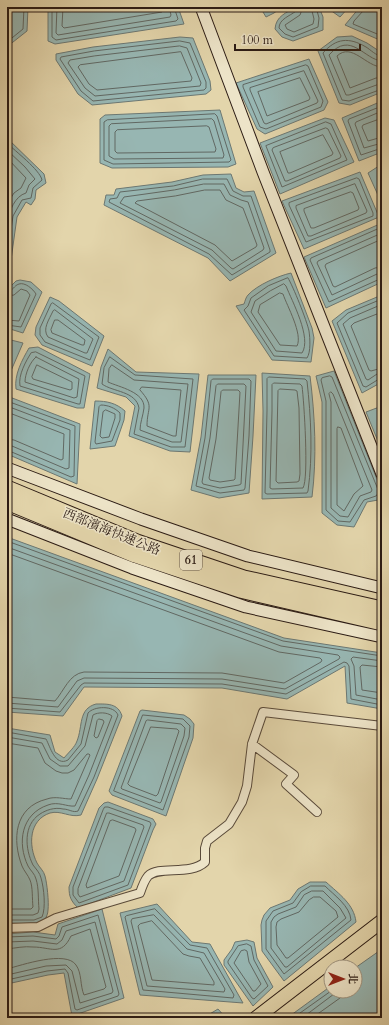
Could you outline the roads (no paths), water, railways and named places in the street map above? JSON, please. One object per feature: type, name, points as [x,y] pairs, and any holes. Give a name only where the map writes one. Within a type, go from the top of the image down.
[{"type":"highway","name":"西部濱海快速公路","points":[[7,488],[137,542],[244,578],[382,609]]},
{"type":"highway","name":"西部濱海快速公路","points":[[7,502],[135,555],[240,590],[382,622]]},
{"type":"main road","points":[[256,1018],[382,921]]},
{"type":"street","points":[[201,7],[263,172],[382,474]]},
{"type":"street","points":[[7,468],[141,519],[248,556],[382,588]]},
{"type":"street","points":[[7,519],[132,568],[246,607],[382,637]]},
{"type":"street","points":[[7,928],[38,927],[56,918],[140,893],[149,875],[157,872],[180,871],[200,867],[205,862],[207,841],[229,824],[242,802],[247,786],[252,744],[263,712],[382,726]]},
{"type":"street","points":[[252,744],[294,775],[286,784],[317,812]]},
{"type":"water","points":[[7,7],[28,7],[27,31],[8,46],[7,45]]},
{"type":"water","points":[[48,7],[178,7],[184,24],[55,44],[48,41]]},
{"type":"water","points":[[260,7],[282,7],[266,17]]},
{"type":"water","points":[[296,7],[319,7],[323,17],[323,30],[293,41],[282,37],[275,29],[277,21],[282,15]]},
{"type":"water","points":[[326,7],[349,7],[340,17]]},
{"type":"water","points":[[360,7],[382,7],[382,41],[345,25]]},
{"type":"water","points":[[352,36],[367,43],[382,53],[382,92],[350,105],[339,103],[318,51],[337,37]]},
{"type":"water","points":[[180,37],[193,38],[210,81],[211,90],[206,94],[92,105],[78,94],[56,60],[56,54],[93,47]]},
{"type":"water","points":[[309,59],[328,102],[324,110],[265,134],[257,129],[236,83]]},
{"type":"water","points":[[382,101],[382,152],[359,161],[342,118]]},
{"type":"water","points":[[220,110],[236,164],[228,167],[112,168],[100,163],[100,119],[105,115]]},
{"type":"water","points":[[325,118],[334,120],[354,162],[280,194],[260,143]]},
{"type":"water","points":[[7,138],[44,174],[46,183],[36,190],[35,199],[31,205],[26,202],[17,217],[11,260],[7,260]]},
{"type":"water","points":[[382,164],[382,204],[368,173]]},
{"type":"water","points":[[360,172],[379,217],[304,249],[282,201]]},
{"type":"water","points":[[231,174],[236,188],[244,192],[254,191],[276,253],[230,281],[208,258],[104,205],[106,195],[114,195],[116,189],[172,182],[203,175]]},
{"type":"water","points":[[382,223],[382,282],[326,308],[304,257]]},
{"type":"water","points":[[291,273],[312,328],[314,338],[311,362],[272,360],[236,306],[244,304],[248,295],[262,284]]},
{"type":"water","points":[[20,280],[31,282],[42,292],[23,333],[7,328],[7,287]]},
{"type":"water","points":[[50,297],[59,301],[104,336],[92,366],[42,345],[35,335],[36,327]]},
{"type":"water","points":[[377,297],[382,297],[382,382],[362,393],[332,321],[346,310]]},
{"type":"water","points":[[7,339],[23,343],[7,380]]},
{"type":"water","points":[[38,347],[90,374],[84,408],[77,408],[16,389],[17,373],[29,348]]},
{"type":"water","points":[[108,349],[136,372],[199,374],[190,452],[170,451],[129,436],[135,406],[126,397],[97,388],[101,367]]},
{"type":"water","points":[[334,371],[382,492],[382,495],[378,500],[367,502],[354,527],[337,525],[322,513],[322,402],[316,376]]},
{"type":"water","points":[[262,373],[310,376],[315,436],[314,482],[312,497],[262,499]]},
{"type":"water","points":[[208,375],[256,375],[249,493],[219,498],[191,490],[201,437]]},
{"type":"water","points":[[7,396],[80,424],[77,484],[7,454]]},
{"type":"water","points":[[95,401],[111,403],[125,411],[124,420],[115,446],[90,449]]},
{"type":"water","points":[[382,406],[382,451],[366,412]]},
{"type":"water","points":[[7,537],[284,638],[382,653],[382,709],[347,703],[345,666],[287,699],[222,688],[84,687],[63,716],[7,712]]},
{"type":"water","points":[[96,704],[108,704],[115,706],[122,716],[81,815],[73,816],[58,812],[50,813],[43,816],[38,821],[32,834],[32,849],[34,856],[43,871],[46,883],[48,902],[47,916],[44,921],[35,924],[7,923],[7,728],[50,735],[55,752],[64,758],[76,743],[82,719],[86,710],[90,706]]},
{"type":"water","points":[[140,711],[184,715],[194,724],[193,738],[166,816],[112,795],[109,791]]},
{"type":"water","points":[[108,802],[153,819],[156,824],[131,888],[78,908],[71,899],[69,887],[99,808],[104,803]]},
{"type":"water","points":[[310,882],[326,882],[341,895],[352,910],[356,922],[284,981],[262,951],[262,920],[270,908],[290,900],[298,889]]},
{"type":"water","points":[[157,904],[192,942],[210,944],[243,1003],[140,995],[120,913]]},
{"type":"water","points":[[102,909],[124,998],[72,1016],[64,973],[7,984],[7,934],[33,932],[55,935],[58,924]]},
{"type":"water","points":[[247,940],[254,942],[257,958],[273,987],[253,1006],[224,965],[224,960],[235,942]]},
{"type":"water","points":[[382,949],[382,1018],[287,1018],[323,992],[323,999],[363,999],[363,962]]},
{"type":"water","points":[[218,1009],[226,1018],[203,1018]]}]
